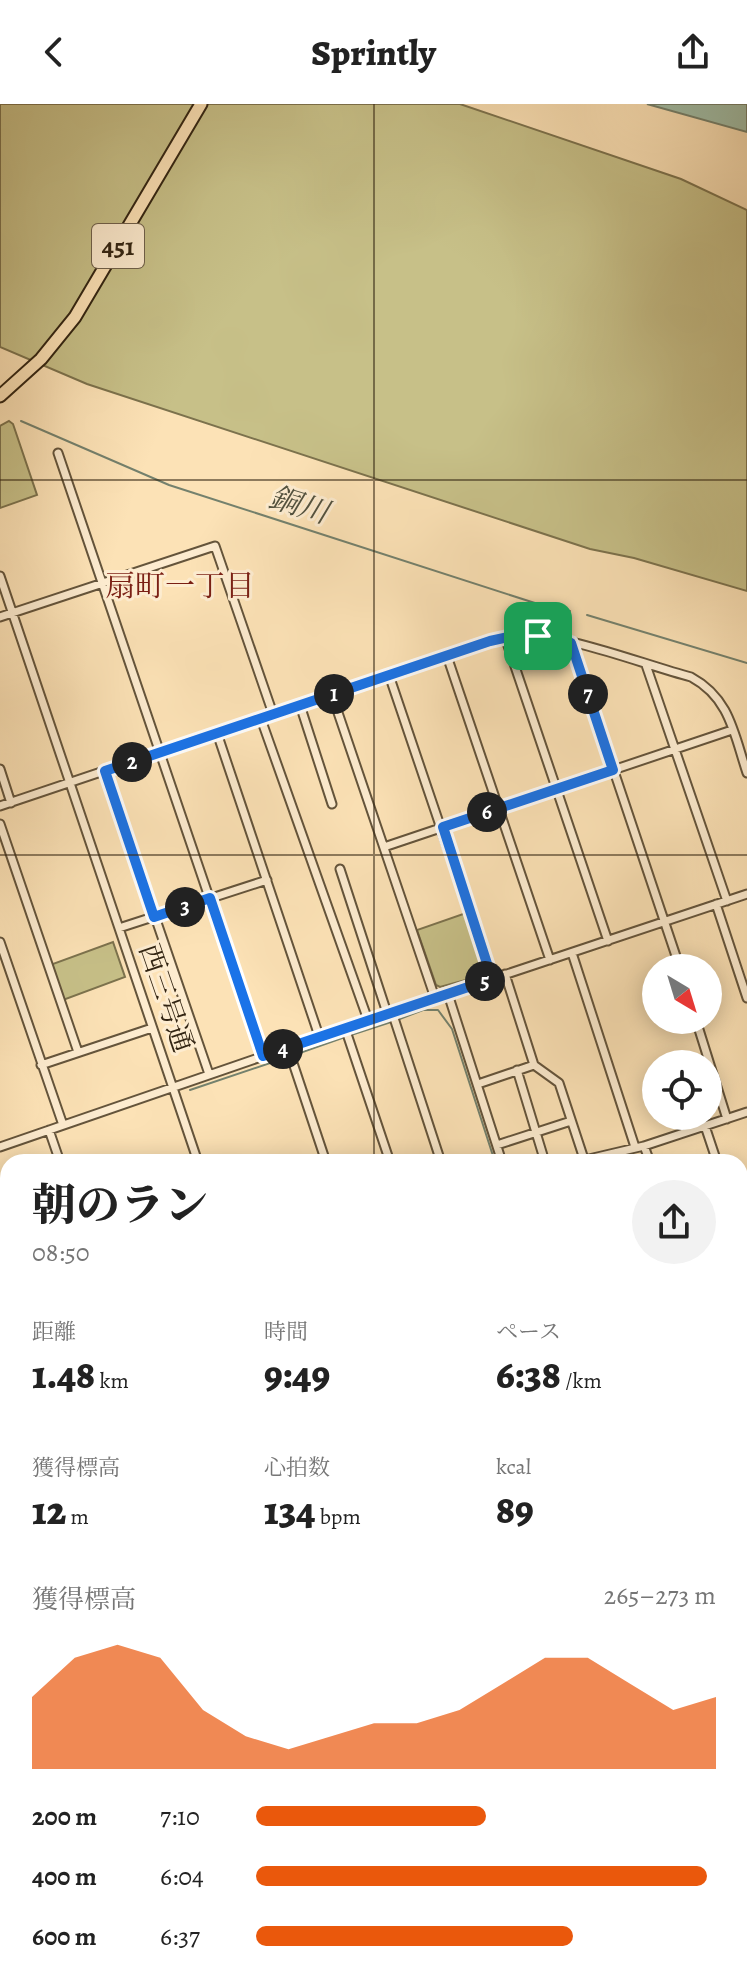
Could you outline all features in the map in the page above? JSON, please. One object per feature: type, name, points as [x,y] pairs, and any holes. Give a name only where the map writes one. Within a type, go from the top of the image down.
[{"type":"highway","name":"451","points":[[0,396],[41,359],[75,317],[201,104]]},
{"type":"street","points":[[58,453],[263,1056]]},
{"type":"street","points":[[0,617],[215,546],[273,714]]},
{"type":"street","name":"西三号通","points":[[0,576],[195,1154]]},
{"type":"street","points":[[0,806],[505,637],[538,636],[571,643],[691,677],[704,684],[724,706],[747,773]]},
{"type":"street","points":[[505,637],[608,941]]},
{"type":"street","points":[[571,643],[676,954]]},
{"type":"street","points":[[447,656],[550,960]]},
{"type":"street","points":[[646,665],[727,901]]},
{"type":"street","points":[[389,675],[492,979]]},
{"type":"street","points":[[332,695],[435,998]]},
{"type":"street","points":[[300,705],[332,804]]},
{"type":"street","points":[[261,719],[368,1020]]},
{"type":"street","points":[[384,847],[732,730]]},
{"type":"street","points":[[217,733],[319,1036]]},
{"type":"street","points":[[0,769],[11,803]]},
{"type":"street","points":[[105,771],[209,1074]]},
{"type":"street","points":[[0,824],[78,1052]]},
{"type":"street","points":[[340,869],[438,1154]]},
{"type":"street","points":[[119,928],[267,880]]},
{"type":"street","points":[[0,1147],[319,1036],[747,894]]},
{"type":"street","points":[[716,904],[747,998]]},
{"type":"street","points":[[0,942],[63,1125]]},
{"type":"street","points":[[572,953],[635,1147]]},
{"type":"street","points":[[505,974],[534,1065],[559,1083],[578,1154]]},
{"type":"street","points":[[448,994],[500,1154]]},
{"type":"street","points":[[41,1065],[152,1028]]},
{"type":"street","points":[[345,1028],[387,1154]]},
{"type":"street","points":[[700,1034],[727,1119]]},
{"type":"street","points":[[288,1048],[323,1154]]},
{"type":"street","points":[[478,1084],[534,1065]]},
{"type":"street","points":[[517,1070],[543,1154]]},
{"type":"street","points":[[722,1121],[747,1112]]},
{"type":"street","points":[[497,1145],[571,1121]]},
{"type":"street","points":[[49,1130],[57,1154]]},
{"type":"street","points":[[612,1154],[693,1130]]},
{"type":"street","points":[[706,1130],[714,1154]]},
{"type":"street","points":[[644,1146],[647,1154]]},
{"type":"shaded area","points":[[0,104],[460,104],[681,179],[747,210],[747,591],[634,558],[590,549],[87,384],[0,347]]},
{"type":"shaded area","points":[[647,104],[747,104],[747,132]]},
{"type":"shaded area","points":[[9,421],[13,424],[37,495],[0,508],[0,426]]},
{"type":"shaded area","points":[[466,913],[484,975],[440,987],[436,985],[417,930]]},
{"type":"shaded area","points":[[113,942],[125,977],[63,1000],[50,965]]},
{"type":"waterway","name":"銅川","points":[[21,421],[169,485],[538,604],[570,611]]},
{"type":"waterway","name":"銅川","points":[[587,615],[747,663]]},
{"type":"waterway","points":[[397,1020],[423,1010],[438,1010],[452,1029],[492,1154]]},
{"type":"waterway","points":[[351,1035],[391,1022]]},
{"type":"waterway","points":[[294,1055],[345,1037]]},
{"type":"waterway","points":[[190,1090],[288,1057]]},
{"type":"district","name":"扇町一丁目","points":[[180,586]]},
{"type":"route","points":[[517,635],[538,636],[571,643],[613,770],[443,827],[492,979],[263,1056],[210,898],[154,917],[105,771],[490,641],[517,635]]}]
